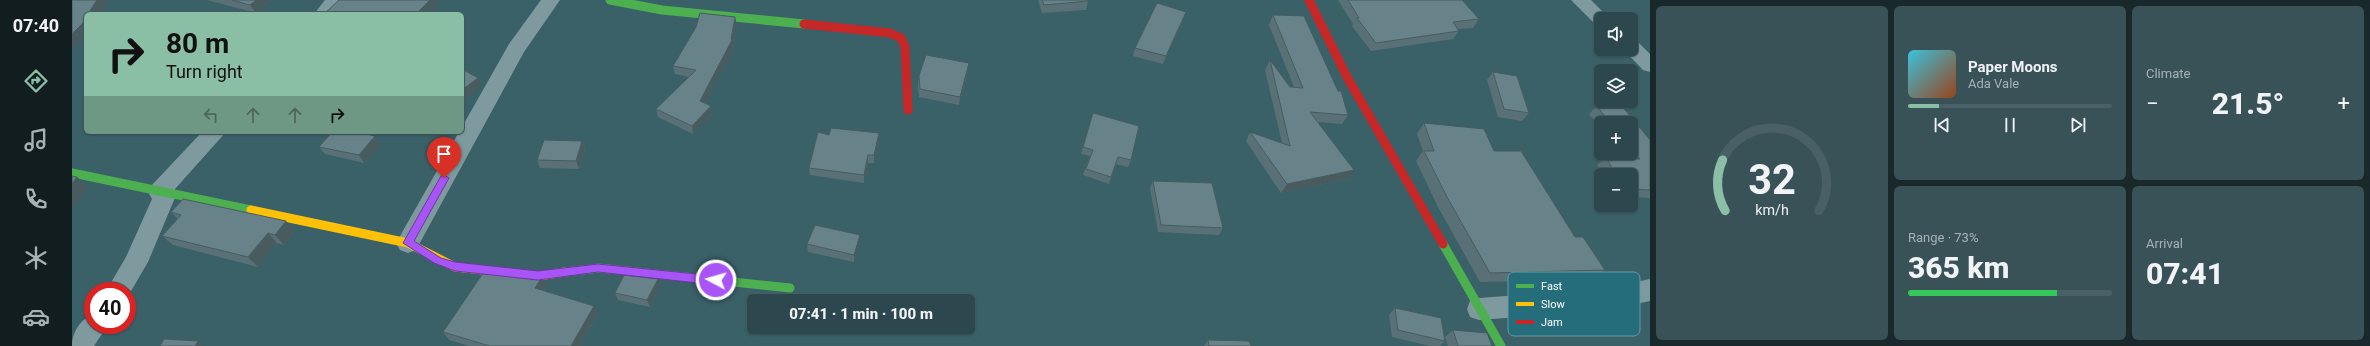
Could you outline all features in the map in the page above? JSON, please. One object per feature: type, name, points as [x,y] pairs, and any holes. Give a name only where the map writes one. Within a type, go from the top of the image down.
[{"type":"street","points":[[325,12],[335,0]]},
{"type":"street","points":[[408,243],[516,49],[551,0]]},
{"type":"street","points":[[610,0],[662,10],[890,33],[901,38],[905,48],[908,110]]},
{"type":"street","points":[[1309,0],[1347,77],[1501,346]]},
{"type":"street","points":[[1580,0],[1594,13]]},
{"type":"street","points":[[1638,53],[1650,65]]},
{"type":"street","points":[[124,282],[136,262],[163,193],[213,134]]},
{"type":"street","points":[[72,173],[408,243],[438,260],[455,266],[538,276],[598,268],[790,288]]},
{"type":"street","points":[[1640,292],[1650,290]]},
{"type":"street","points":[[1479,309],[1508,307]]},
{"type":"street","points":[[79,346],[88,334]]},
{"type":"building","points":[[72,0],[97,0],[89,12],[84,12],[84,21],[72,34]]},
{"type":"building","points":[[232,0],[256,0],[250,5]]},
{"type":"building","points":[[339,0],[430,0],[418,12],[326,12]]},
{"type":"building","points":[[1042,0],[1088,0],[1088,1],[1044,5]]},
{"type":"building","points":[[1348,0],[1462,0],[1479,19],[1453,22],[1459,31],[1376,43],[1357,18],[1359,18]]},
{"type":"building","points":[[1157,3],[1186,12],[1166,56],[1135,48]]},
{"type":"building","points":[[700,13],[735,17],[732,40],[700,101],[711,106],[692,126],[656,109],[696,70],[673,66],[696,27]]},
{"type":"building","points":[[1273,15],[1304,16],[1338,91],[1341,91],[1348,115],[1310,112],[1354,170],[1287,184],[1250,132],[1290,146],[1270,60],[1290,87],[1303,88]]},
{"type":"building","points":[[926,55],[969,63],[960,97],[920,89],[919,76]]},
{"type":"building","points":[[464,70],[478,78],[464,88]]},
{"type":"building","points":[[1493,72],[1517,76],[1529,113],[1504,109]]},
{"type":"building","points":[[1599,108],[1623,108],[1630,116],[1605,116]]},
{"type":"building","points":[[1093,113],[1139,126],[1131,160],[1118,157],[1111,177],[1086,169],[1093,150],[1083,147]]},
{"type":"building","points":[[1424,123],[1484,129],[1494,151],[1521,151],[1575,237],[1583,237],[1605,270],[1490,273],[1447,197],[1424,151],[1434,151]]},
{"type":"building","points":[[1638,126],[1650,140],[1650,190],[1638,189],[1638,168],[1612,168],[1608,160],[1640,159],[1638,157]]},
{"type":"building","points":[[831,128],[879,133],[874,155],[868,155],[864,175],[809,168],[818,132],[829,135]]},
{"type":"building","points":[[330,134],[366,134],[375,136],[359,155],[319,147]]},
{"type":"building","points":[[544,140],[582,141],[576,161],[537,160]]},
{"type":"building","points":[[72,176],[77,177],[72,184]]},
{"type":"building","points":[[1153,181],[1212,183],[1223,228],[1161,225]]},
{"type":"building","points":[[183,199],[286,221],[275,235],[268,233],[248,257],[162,236],[181,215],[171,212]]},
{"type":"building","points":[[815,225],[860,235],[854,255],[807,244]]},
{"type":"building","points":[[483,273],[533,279],[542,277],[535,288],[594,306],[571,346],[490,346],[443,332]]},
{"type":"building","points":[[624,275],[658,279],[647,300],[615,293]]},
{"type":"building","points":[[1395,308],[1441,318],[1445,341],[1398,330]]},
{"type":"building","points":[[1453,330],[1487,333],[1492,346],[1458,346]]},
{"type":"building","points":[[164,339],[198,341],[195,346],[160,346]]},
{"type":"building","points":[[1208,340],[1249,341],[1251,346],[1209,346]]},
{"type":"traffic: fast","points":[[610,0],[662,10],[804,24]]},
{"type":"traffic: fast","points":[[72,173],[251,210]]},
{"type":"traffic: fast","points":[[1443,244],[1501,346]]},
{"type":"traffic: fast","points":[[565,272],[599,268],[790,288]]},
{"type":"traffic: slow","points":[[251,210],[408,243],[455,267],[538,276],[565,272]]},
{"type":"traffic: jam","points":[[1309,0],[1347,77],[1443,244]]},
{"type":"traffic: jam","points":[[804,24],[890,33],[901,38],[905,47],[908,110]]},
{"type":"route","points":[[444,178],[408,243],[438,260],[455,266],[538,276],[598,268],[716,280]]}]
